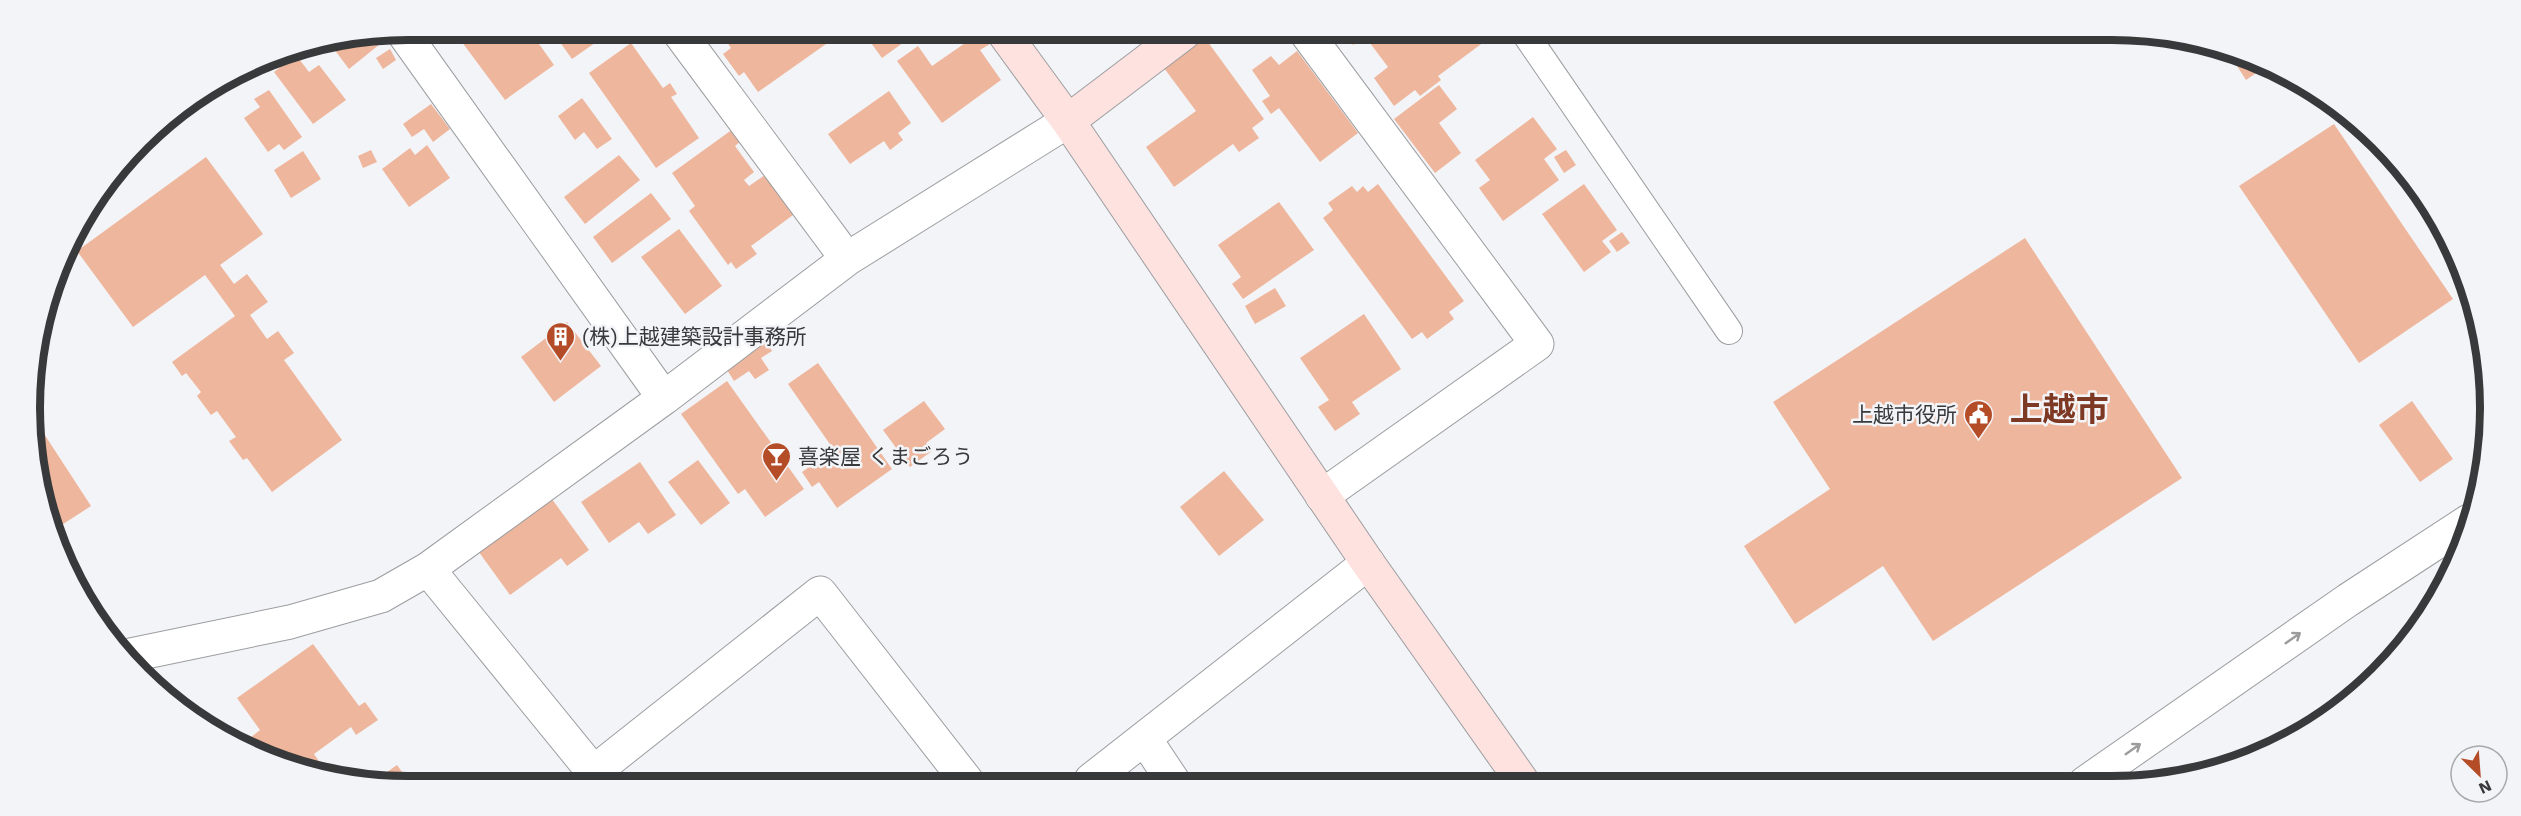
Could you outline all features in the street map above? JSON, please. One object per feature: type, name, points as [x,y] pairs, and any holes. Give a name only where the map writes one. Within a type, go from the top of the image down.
[{"type":"street","points":[[408,40],[664,399]]},
{"type":"street","points":[[685,40],[847,259]]},
{"type":"street","points":[[1009,40],[1068,121],[1368,563],[1518,776]]},
{"type":"street","points":[[135,654],[290,622],[381,596],[428,568],[664,399],[847,259],[1068,121],[1175,40]]},
{"type":"street","points":[[1311,40],[1537,344],[1322,496]]},
{"type":"street","points":[[2095,776],[2348,600],[2461,526]]},
{"type":"street","points":[[1096,776],[1368,563]]},
{"type":"street","points":[[428,568],[596,776],[820,593],[963,776]]},
{"type":"street","points":[[1145,739],[1170,776]]},
{"type":"lane","points":[[1529,40],[1729,331]]},
{"type":"building","points":[[460,40],[536,40],[554,65],[505,100]]},
{"type":"building","points":[[558,40],[599,40],[572,59]]},
{"type":"building","points":[[725,40],[823,40],[826,44],[758,92],[744,72],[739,76],[723,54],[731,48]]},
{"type":"building","points":[[869,40],[907,40],[882,58]]},
{"type":"building","points":[[969,40],[987,40],[990,44],[980,50],[1001,80],[942,123],[897,61],[918,46],[932,66]]},
{"type":"building","points":[[1202,40],[1206,40],[1264,119],[1252,128],[1259,138],[1239,152],[1233,144],[1174,187],[1146,147],[1196,111],[1164,68]]},
{"type":"building","points":[[1350,40],[1361,40],[1353,45]]},
{"type":"building","points":[[1374,40],[1482,40],[1484,42],[1438,76],[1441,80],[1420,96],[1415,90],[1394,106],[1374,78],[1388,67],[1370,43]]},
{"type":"building","points":[[378,42],[380,44],[349,69],[334,49]]},
{"type":"building","points":[[631,43],[663,88],[670,83],[677,94],[671,97],[699,138],[656,168],[589,73]]},
{"type":"building","points":[[390,49],[396,60],[383,69],[376,58]]},
{"type":"building","points":[[1297,51],[1358,133],[1320,162],[1279,108],[1271,114],[1262,101],[1270,96],[1252,70],[1271,56],[1279,65]]},
{"type":"building","points":[[298,58],[309,72],[319,65],[346,100],[313,124],[274,72],[289,60]]},
{"type":"building","points":[[2234,61],[2260,71],[2246,80]]},
{"type":"building","points":[[1439,85],[1457,109],[1439,123],[1461,153],[1435,173],[1394,119]]},
{"type":"building","points":[[269,90],[302,137],[284,150],[279,144],[268,152],[244,118],[260,107],[254,99]]},
{"type":"building","points":[[889,91],[911,123],[898,133],[903,140],[890,150],[884,141],[850,164],[828,134]]},
{"type":"building","points":[[582,98],[612,139],[597,149],[584,132],[575,140],[558,116]]},
{"type":"building","points":[[431,104],[450,129],[433,142],[424,129],[412,137],[403,124]]},
{"type":"building","points":[[1533,117],[1557,149],[1544,159],[1559,180],[1503,221],[1479,188],[1490,180],[1475,160]]},
{"type":"building","points":[[2334,124],[2453,299],[2359,363],[2239,186]]},
{"type":"building","points":[[733,129],[741,141],[735,146],[754,172],[744,180],[749,186],[765,175],[793,215],[751,246],[757,254],[736,269],[731,262],[728,265],[689,211],[695,206],[672,173]]},
{"type":"building","points":[[427,145],[450,178],[409,207],[382,169],[410,148],[415,155]]},
{"type":"building","points":[[371,150],[377,162],[363,168],[358,156]]},
{"type":"building","points":[[1566,150],[1576,165],[1564,173],[1554,157]]},
{"type":"building","points":[[303,151],[321,179],[291,198],[274,170]]},
{"type":"building","points":[[619,155],[640,180],[585,224],[564,197]]},
{"type":"building","points":[[206,157],[263,234],[220,265],[234,284],[247,274],[268,302],[250,315],[267,339],[278,331],[294,353],[284,360],[342,440],[272,492],[247,458],[243,460],[229,441],[236,437],[217,411],[211,415],[197,396],[201,392],[186,373],[182,376],[172,362],[235,316],[205,275],[133,327],[77,251]]},
{"type":"building","points":[[1378,184],[1464,301],[1449,312],[1454,319],[1427,339],[1422,332],[1412,339],[1323,218],[1333,210],[1328,203],[1352,186],[1357,192],[1363,186],[1368,192]]},
{"type":"building","points":[[1584,184],[1617,230],[1602,241],[1611,252],[1584,272],[1542,214]]},
{"type":"building","points":[[651,193],[671,219],[612,263],[593,237]]},
{"type":"building","points":[[1279,202],[1314,250],[1243,299],[1232,284],[1241,277],[1218,245]]},
{"type":"building","points":[[679,229],[722,286],[685,314],[641,257]]},
{"type":"building","points":[[1622,232],[1630,243],[1617,252],[1609,241]]},
{"type":"building","name":"上越市役所","points":[[2025,238],[2182,478],[1933,641],[1883,566],[1795,624],[1744,546],[1830,489],[1773,402]]},
{"type":"building","points":[[1275,288],[1286,306],[1255,324],[1245,306]]},
{"type":"building","points":[[1364,314],[1401,369],[1352,402],[1360,414],[1335,431],[1318,407],[1329,400],[1300,358]]},
{"type":"building","name":"(株)上越建築設計事務所","points":[[567,322],[601,366],[554,402],[521,357]]},
{"type":"building","points":[[759,331],[772,351],[761,358],[769,370],[755,379],[749,371],[734,381],[722,362]]},
{"type":"building","points":[[818,363],[892,469],[837,508],[819,482],[812,487],[802,472],[834,450],[788,384]]},
{"type":"building","points":[[727,381],[804,489],[765,517],[745,489],[738,494],[681,414]]},
{"type":"building","points":[[924,401],[945,429],[926,443],[932,451],[910,467],[883,430]]},
{"type":"building","points":[[2412,401],[2453,459],[2420,482],[2379,425]]},
{"type":"building","points":[[41,429],[91,506],[60,526],[48,480]]},
{"type":"building","points":[[698,460],[730,503],[701,525],[668,482]]},
{"type":"building","points":[[640,462],[676,515],[648,534],[639,522],[609,543],[581,502]]},
{"type":"building","points":[[1224,471],[1264,520],[1219,556],[1180,507]]},
{"type":"building","points":[[549,495],[589,550],[567,566],[561,558],[510,595],[476,548]]},
{"type":"building","points":[[313,644],[359,706],[365,702],[378,720],[356,735],[351,727],[314,754],[322,765],[290,756],[248,739],[260,730],[237,698]]},
{"type":"building","points":[[397,765],[405,776],[384,775]]},
{"type":"place","name":"(株)上越建築設計事務所","points":[[561,362]]},
{"type":"place","name":"上越市役所","points":[[1978,440]]},
{"type":"place","name":"喜楽屋 くまごろう","points":[[777,482]]},
{"type":"district","name":"上越市","points":[[2059,409]]}]
